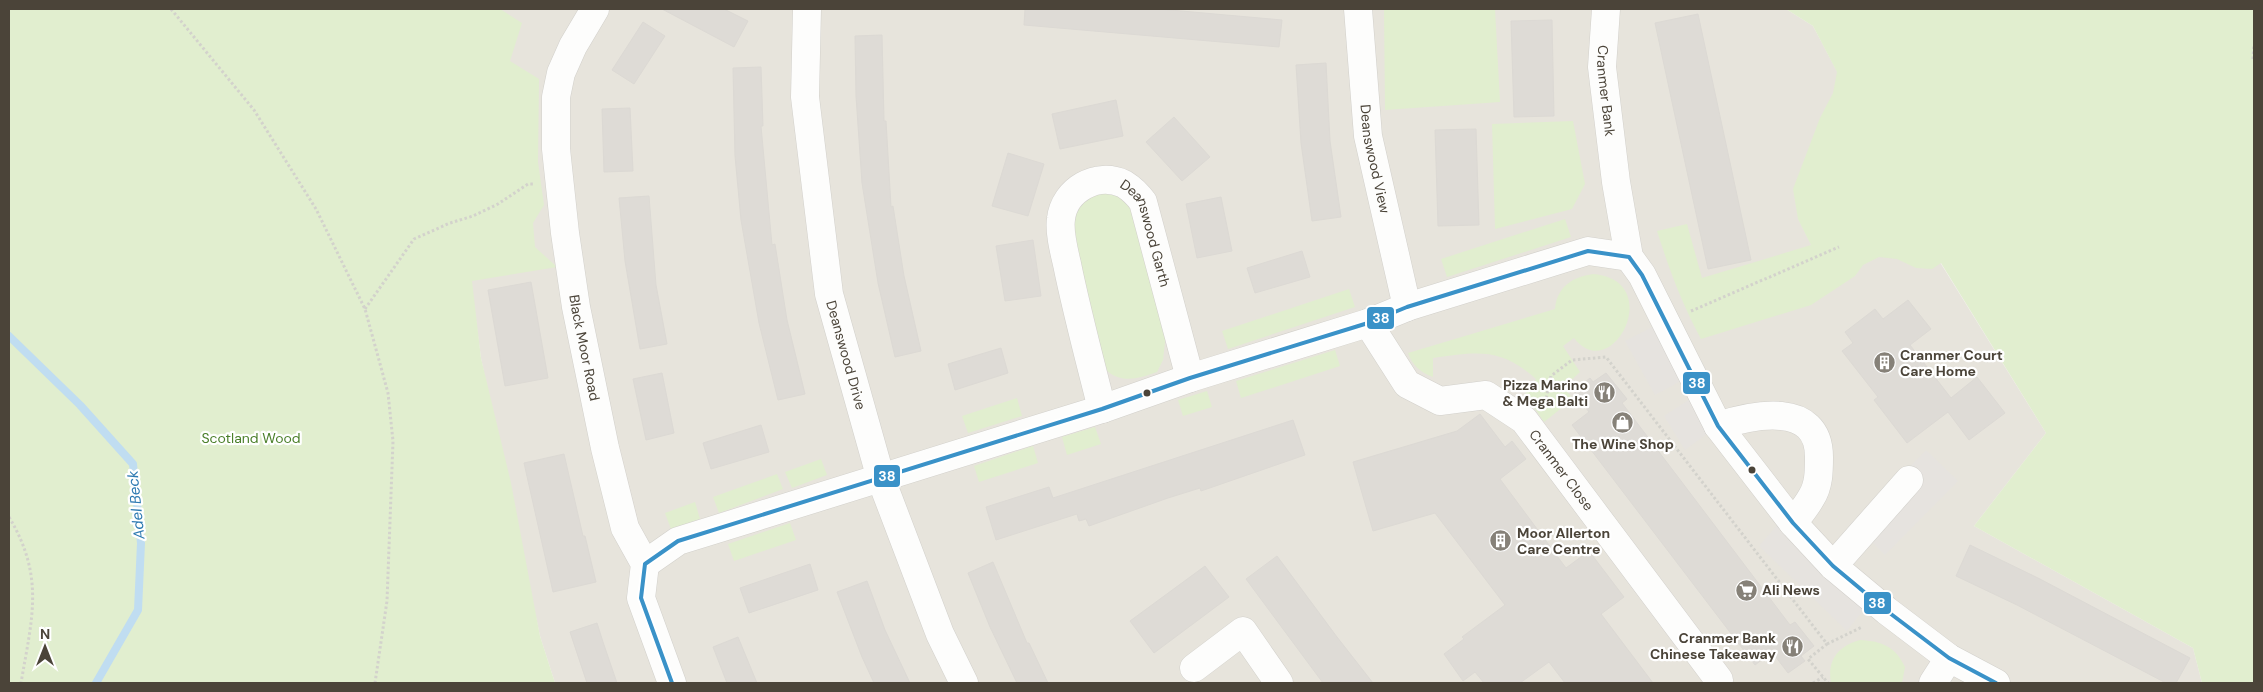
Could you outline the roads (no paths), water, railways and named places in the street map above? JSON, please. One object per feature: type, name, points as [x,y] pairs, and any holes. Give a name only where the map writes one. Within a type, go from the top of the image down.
[{"type":"street","name":"Black Moor Road","points":[[595,9],[573,46],[561,73],[556,97],[555,121],[560,185],[576,307],[604,448],[625,528],[645,564]]},
{"type":"street","name":"Deanswood Drive","points":[[808,9],[805,97],[829,294],[881,479],[940,634],[964,683]]},
{"type":"street","name":"Deanswood View","points":[[1358,9],[1368,136],[1407,307]]},
{"type":"street","name":"Cranmer Bank","points":[[1606,9],[1602,68],[1616,182],[1629,257],[1642,275],[1718,426],[1792,523],[1833,566],[1886,611],[1949,658],[1996,683]]},
{"type":"street","name":"Deanswood Garth","points":[[1102,409],[1074,298],[1060,220],[1064,206],[1071,195],[1082,186],[1095,181],[1109,180],[1123,184],[1135,191],[1143,202],[1190,378]]},
{"type":"street","points":[[672,683],[641,598],[645,564],[678,541],[1102,409],[1190,378],[1368,323],[1407,307],[1588,251],[1629,257]]},
{"type":"street","name":"Cranmer Close","points":[[1368,323],[1407,384],[1440,401],[1486,395],[1524,420],[1719,680]]},
{"type":"street","points":[[1718,426],[1760,415],[1779,415],[1798,420],[1812,431],[1819,449],[1819,474],[1812,498],[1792,523]]},
{"type":"street","points":[[1833,566],[1908,480]]},
{"type":"street","points":[[1194,668],[1243,630],[1279,683]]},
{"type":"street","points":[[1933,683],[1949,658]]},
{"type":"waterway","name":"Adel Beck","points":[[9,336],[80,405],[133,464],[141,543],[138,610],[96,683]]},
{"type":"place","name":"Cranmer Court Care Home","points":[[1884,363]]},
{"type":"place","name":"Pizza Marino & Mega Balti","points":[[1604,393]]},
{"type":"place","name":"The Wine Shop","points":[[1623,422]]},
{"type":"place","name":"Moor Allerton Care Centre","points":[[1501,541]]},
{"type":"place","name":"Ali News","points":[[1746,590]]},
{"type":"place","name":"Cranmer Bank Chinese Takeaway","points":[[1792,646]]},
{"type":"park label","name":"Scotland Wood","points":[[251,438]]}]
